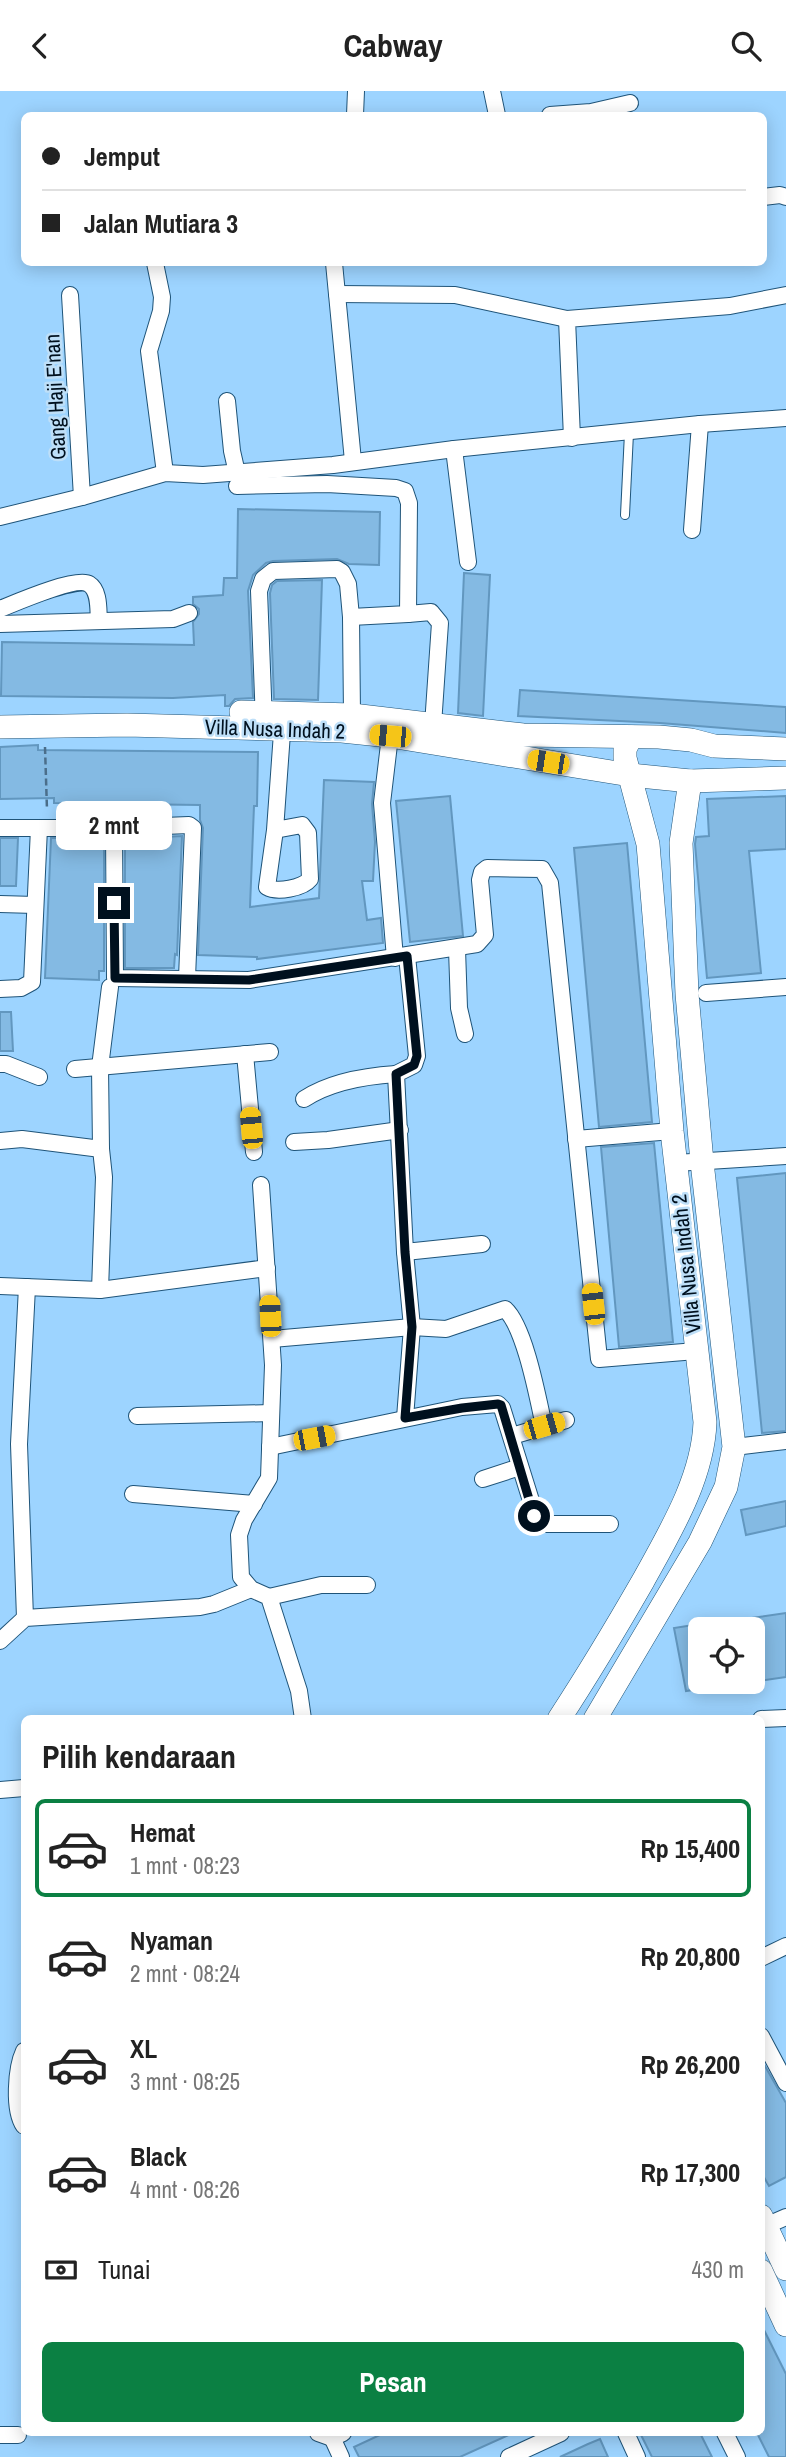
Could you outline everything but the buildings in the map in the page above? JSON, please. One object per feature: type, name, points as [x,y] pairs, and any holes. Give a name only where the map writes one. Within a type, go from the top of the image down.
[{"type":"street","points":[[355,112],[356,91]]},
{"type":"street","points":[[492,91],[497,112]]},
{"type":"street","points":[[598,112],[630,103]]},
{"type":"street","points":[[767,197],[786,197]]},
{"type":"street","points":[[156,266],[162,297],[161,311],[149,351],[165,473]]},
{"type":"street","points":[[334,266],[353,461]]},
{"type":"street","points":[[337,294],[455,295],[567,319],[730,306],[786,295]]},
{"type":"street","name":"Gang Haji E'nan","points":[[70,295],[82,498]]},
{"type":"street","points":[[567,319],[572,438]]},
{"type":"street","points":[[227,401],[237,479]]},
{"type":"street","points":[[237,479],[454,449],[786,418]]},
{"type":"street","points":[[692,530],[700,424]]},
{"type":"street","points":[[454,449],[468,562]]},
{"type":"street","points":[[0,517],[82,498],[165,473],[396,488],[405,491],[410,503],[408,614]]},
{"type":"street","points":[[275,830],[273,721],[259,591],[263,579],[273,571],[337,569],[342,572],[348,584],[351,617],[352,715]]},
{"type":"street","points":[[0,609],[80,582],[90,584],[94,590],[99,621]]},
{"type":"street","points":[[351,617],[431,612],[440,623],[433,725]]},
{"type":"street","points":[[0,624],[173,619],[189,613]]},
{"type":"street","name":"Villa Nusa Indah 2","points":[[0,712],[84,709],[273,721],[390,736],[631,775],[698,780],[786,778]]},
{"type":"street","name":"Villa Nusa Indah 2","points":[[0,727],[46,733],[352,715],[523,735],[680,739],[714,745],[786,749]]},
{"type":"street","points":[[304,1099],[319,1090],[375,1076],[396,1074],[414,1065],[417,1056],[401,957],[382,803],[390,736]]},
{"type":"street","name":"Villa Nusa Indah 2","points":[[562,1715],[600,1656],[671,1531],[698,1463],[704,1439],[705,1422],[672,1131],[648,844],[627,767],[625,749],[631,737]]},
{"type":"street","points":[[698,780],[715,766],[714,745]]},
{"type":"street","name":"Villa Nusa Indah 2","points":[[597,1715],[700,1542],[726,1487],[734,1447],[702,1162],[687,994],[681,843],[698,780]]},
{"type":"street","points":[[0,828],[188,825],[193,828],[187,978]]},
{"type":"street","points":[[0,989],[21,988],[32,982],[35,905],[44,828]]},
{"type":"street","points":[[100,1290],[104,1177],[100,1067],[112,983],[114,828]]},
{"type":"street","points":[[112,983],[187,978],[249,980],[477,944],[485,935],[480,880],[482,872],[487,868],[542,869],[550,883],[599,1359],[696,1351]]},
{"type":"street","points":[[0,904],[35,905]]},
{"type":"street","points":[[457,949],[459,1008],[465,1034]]},
{"type":"street","points":[[706,993],[786,987]]},
{"type":"street","points":[[75,1069],[270,1052]]},
{"type":"street","points":[[245,1054],[254,1152]]},
{"type":"street","points":[[0,1064],[39,1077]]},
{"type":"street","points":[[396,1074],[405,1252],[412,1327],[405,1418]]},
{"type":"street","points":[[294,1142],[400,1130]]},
{"type":"street","points":[[576,1139],[672,1131]]},
{"type":"street","points":[[0,1141],[22,1139],[101,1149]]},
{"type":"street","points":[[676,1163],[786,1156]]},
{"type":"street","points":[[261,1185],[272,1339],[269,1478],[244,1520],[239,1535],[241,1577],[251,1589],[269,1597],[321,1585],[367,1585]]},
{"type":"street","points":[[405,1252],[482,1244]]},
{"type":"street","points":[[0,1286],[100,1290],[267,1268]]},
{"type":"street","points":[[25,1618],[19,1444],[27,1287]]},
{"type":"street","points":[[272,1339],[412,1327],[446,1329],[500,1310],[508,1311],[531,1366],[544,1426]]},
{"type":"street","points":[[270,1447],[405,1418],[498,1404],[512,1436],[537,1520],[546,1524],[610,1524]]},
{"type":"street","points":[[137,1416],[271,1413]]},
{"type":"street","points":[[512,1436],[566,1420]]},
{"type":"street","points":[[734,1447],[786,1441]]},
{"type":"street","points":[[483,1479],[520,1467]]},
{"type":"street","points":[[133,1494],[254,1504]]},
{"type":"street","points":[[0,1641],[25,1618],[200,1608],[251,1589]]},
{"type":"street","points":[[269,1597],[299,1691],[302,1715]]},
{"type":"street","points":[[765,1719],[786,1717]]},
{"type":"street","points":[[0,1790],[21,1788]]},
{"type":"street","points":[[765,1956],[786,1946]]},
{"type":"street","points":[[765,2044],[786,2083]]},
{"type":"street","points":[[21,2058],[17,2100],[21,2120]]},
{"type":"street","points":[[769,2222],[786,2269]]},
{"type":"street","points":[[765,2280],[786,2325]]},
{"type":"street","points":[[0,2435],[18,2435]]},
{"type":"street","points":[[332,2436],[341,2457]]},
{"type":"street","points":[[509,2457],[554,2436]]},
{"type":"street","points":[[627,2436],[637,2457]]},
{"type":"street","points":[[726,2436],[737,2457]]},
{"type":"lane","points":[[625,515],[629,433]]},
{"type":"path","points":[[44,828],[46,733]]},
{"type":"route","points":[[114,903],[115,978],[249,980],[407,956],[417,1056],[414,1065],[396,1074],[405,1252],[412,1327],[405,1418],[462,1408],[501,1405],[534,1516]]}]
